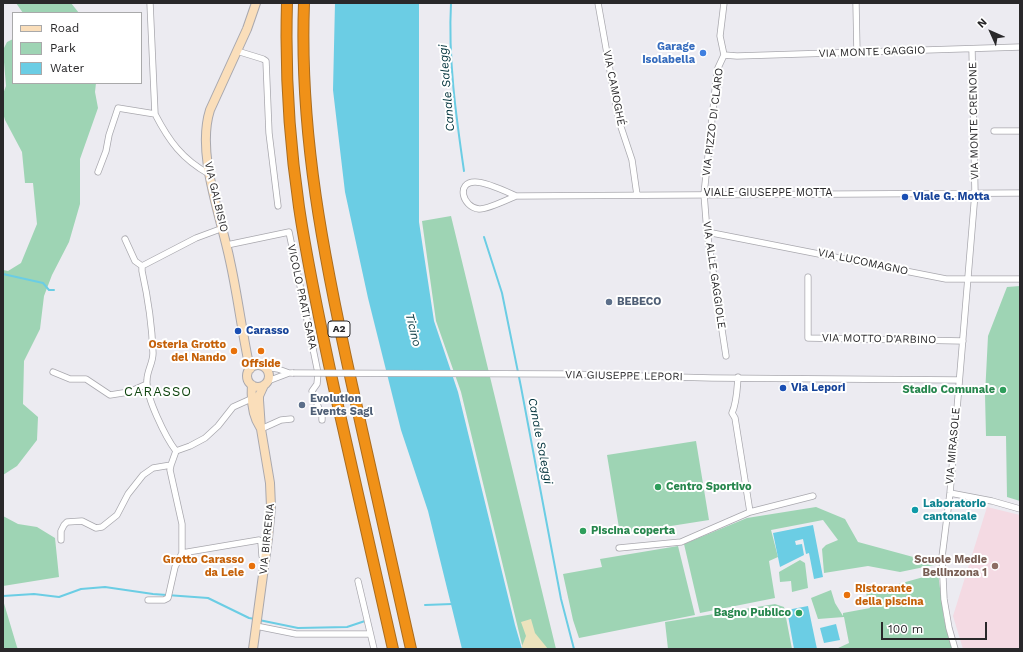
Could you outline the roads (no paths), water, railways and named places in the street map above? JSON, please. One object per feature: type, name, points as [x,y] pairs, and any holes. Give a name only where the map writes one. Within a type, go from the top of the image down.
[{"type":"highway","name":"A2","points":[[287,3],[286,42],[288,96],[294,172],[303,236],[331,374],[393,649]]},
{"type":"highway","name":"A2","points":[[304,3],[307,128],[318,219],[344,349],[411,649]]},
{"type":"street","points":[[150,3],[155,114],[180,153],[192,164],[209,174]]},
{"type":"street","name":"VIA GALBISIO","points":[[250,368],[227,245],[209,174],[206,145],[206,123],[215,98],[252,18],[256,3]]},
{"type":"street","name":"VIA CAMOGHÉ","points":[[598,3],[619,121],[632,160],[637,195]]},
{"type":"street","name":"VIA PIZZO DI CLARO","points":[[704,194],[716,81],[718,68],[724,55],[720,36],[724,3]]},
{"type":"street","points":[[856,3],[857,53]]},
{"type":"street","name":"VIA MONTE GAGGIO","points":[[724,55],[857,53],[1020,47]]},
{"type":"street","name":"VIA MONTE CRENONE","points":[[972,49],[975,193]]},
{"type":"street","points":[[237,51],[266,61],[269,133],[278,206]]},
{"type":"street","points":[[98,172],[106,151],[109,135],[118,108],[155,114]]},
{"type":"street","points":[[994,131],[1020,130]]},
{"type":"street","name":"VIALE GIUSEPPE MOTTA","points":[[516,196],[481,209],[474,208],[467,203],[464,200],[463,194],[467,185],[476,182],[516,196],[1020,193]]},
{"type":"street","name":"VIA MIRASOLE","points":[[955,649],[949,628],[944,599],[942,557],[950,493],[975,193]]},
{"type":"street","name":"VIA ALLE GAGGIOLE","points":[[704,194],[707,232],[726,356]]},
{"type":"street","points":[[142,266],[196,238],[223,228]]},
{"type":"street","name":"VICOLO PRATI SARA","points":[[227,245],[289,232],[318,373],[317,384],[312,391],[322,416],[322,420]]},
{"type":"street","name":"VIA LUCOMAGNO","points":[[707,232],[946,279],[1020,279]]},
{"type":"street","points":[[125,239],[135,261],[142,266]]},
{"type":"street","points":[[142,266],[150,307],[153,352],[147,384],[156,412],[169,441],[176,451]]},
{"type":"street","name":"VIA MOTTO D'ARBINO","points":[[808,277],[808,338],[963,341]]},
{"type":"street","points":[[247,352],[269,372],[266,383],[258,387],[252,385],[247,378],[250,368],[253,366],[262,366]]},
{"type":"street","name":"VIA GIUSEPPE LEPORI","points":[[262,366],[291,373],[567,374],[738,378],[959,380]]},
{"type":"street","points":[[53,372],[70,379],[86,379],[110,395],[129,392],[147,384]]},
{"type":"street","name":"VIA GIUSEPPE LEPORI","points":[[266,383],[291,373]]},
{"type":"street","points":[[738,378],[735,407],[732,413],[735,418],[750,512]]},
{"type":"street","name":"VIA BIRRERIA","points":[[256,397],[266,383]]},
{"type":"street","name":"VIA BIRRERIA","points":[[252,385],[256,397],[269,470],[271,500],[271,515],[253,649]]},
{"type":"street","points":[[176,451],[205,438],[218,426],[233,407],[256,397]]},
{"type":"street","points":[[261,429],[281,420],[291,420]]},
{"type":"street","points":[[148,600],[168,599],[175,567],[182,553],[182,524],[171,475],[171,465],[176,451]]},
{"type":"street","points":[[61,540],[61,531],[67,522],[82,521],[96,528],[102,527],[117,515],[128,494],[143,475],[153,468],[171,465]]},
{"type":"street","points":[[950,493],[992,501],[1020,509]]},
{"type":"street","points":[[620,548],[681,542],[750,512],[813,496]]},
{"type":"street","points":[[182,553],[259,540],[262,542],[262,556],[265,559]]},
{"type":"street","points":[[358,581],[374,649]]},
{"type":"street","points":[[256,624],[296,634],[370,634]]},
{"type":"water","name":"Ticino","points":[[335,3],[419,3],[419,222],[434,321],[458,392],[522,649],[462,649],[428,511],[401,430],[368,298],[345,192],[333,90]]},
{"type":"water","points":[[813,525],[823,577],[814,579],[809,553],[806,554],[803,539],[795,541],[796,545],[802,544],[804,555],[780,567],[773,533]]},
{"type":"water","points":[[808,606],[817,649],[794,649],[787,610]]},
{"type":"water","points":[[836,624],[840,640],[824,643],[820,628]]},
{"type":"waterway","name":"Canale Saleggi","points":[[451,3],[450,24],[452,66],[464,171]]},
{"type":"waterway","name":"Canale Saleggi","points":[[484,237],[502,293],[561,599],[574,649]]},
{"type":"waterway","points":[[3,274],[43,283],[49,290],[54,290]]},
{"type":"waterway","points":[[3,596],[34,594],[59,597],[81,589],[105,587],[153,594],[208,598],[249,618],[255,619]]},
{"type":"waterway","points":[[425,605],[452,604]]},
{"type":"waterway","points":[[259,620],[298,628],[347,627],[365,621]]},
{"type":"place","name":"Garage Isolabella","points":[[703,53]]},
{"type":"place","name":"Viale G. Motta","points":[[905,197]]},
{"type":"place","name":"BEBECO","points":[[609,302]]},
{"type":"place","name":"Carasso","points":[[238,331]]},
{"type":"place","name":"Osteria Grotto del Nando","points":[[234,351]]},
{"type":"place","name":"Offside","points":[[261,351]]},
{"type":"place","name":"Via Lepori","points":[[783,388]]},
{"type":"place","name":"Stadio Comunale","points":[[1003,390]]},
{"type":"place","name":"Evolution Events Sagl","points":[[302,405]]},
{"type":"place","name":"Centro Sportivo","points":[[658,487]]},
{"type":"place","name":"Laboratorio cantonale","points":[[915,510]]},
{"type":"place","name":"Piscina coperta","points":[[583,531]]},
{"type":"place","name":"Grotto Carasso da Lele","points":[[252,566]]},
{"type":"place","name":"Scuole Medie Bellinzona 1","points":[[995,566]]},
{"type":"place","name":"Ristorante della piscina","points":[[847,595]]},
{"type":"place","name":"Bagno Publico","points":[[799,613]]},
{"type":"district","name":"CARASSO","points":[[158,392]]}]
